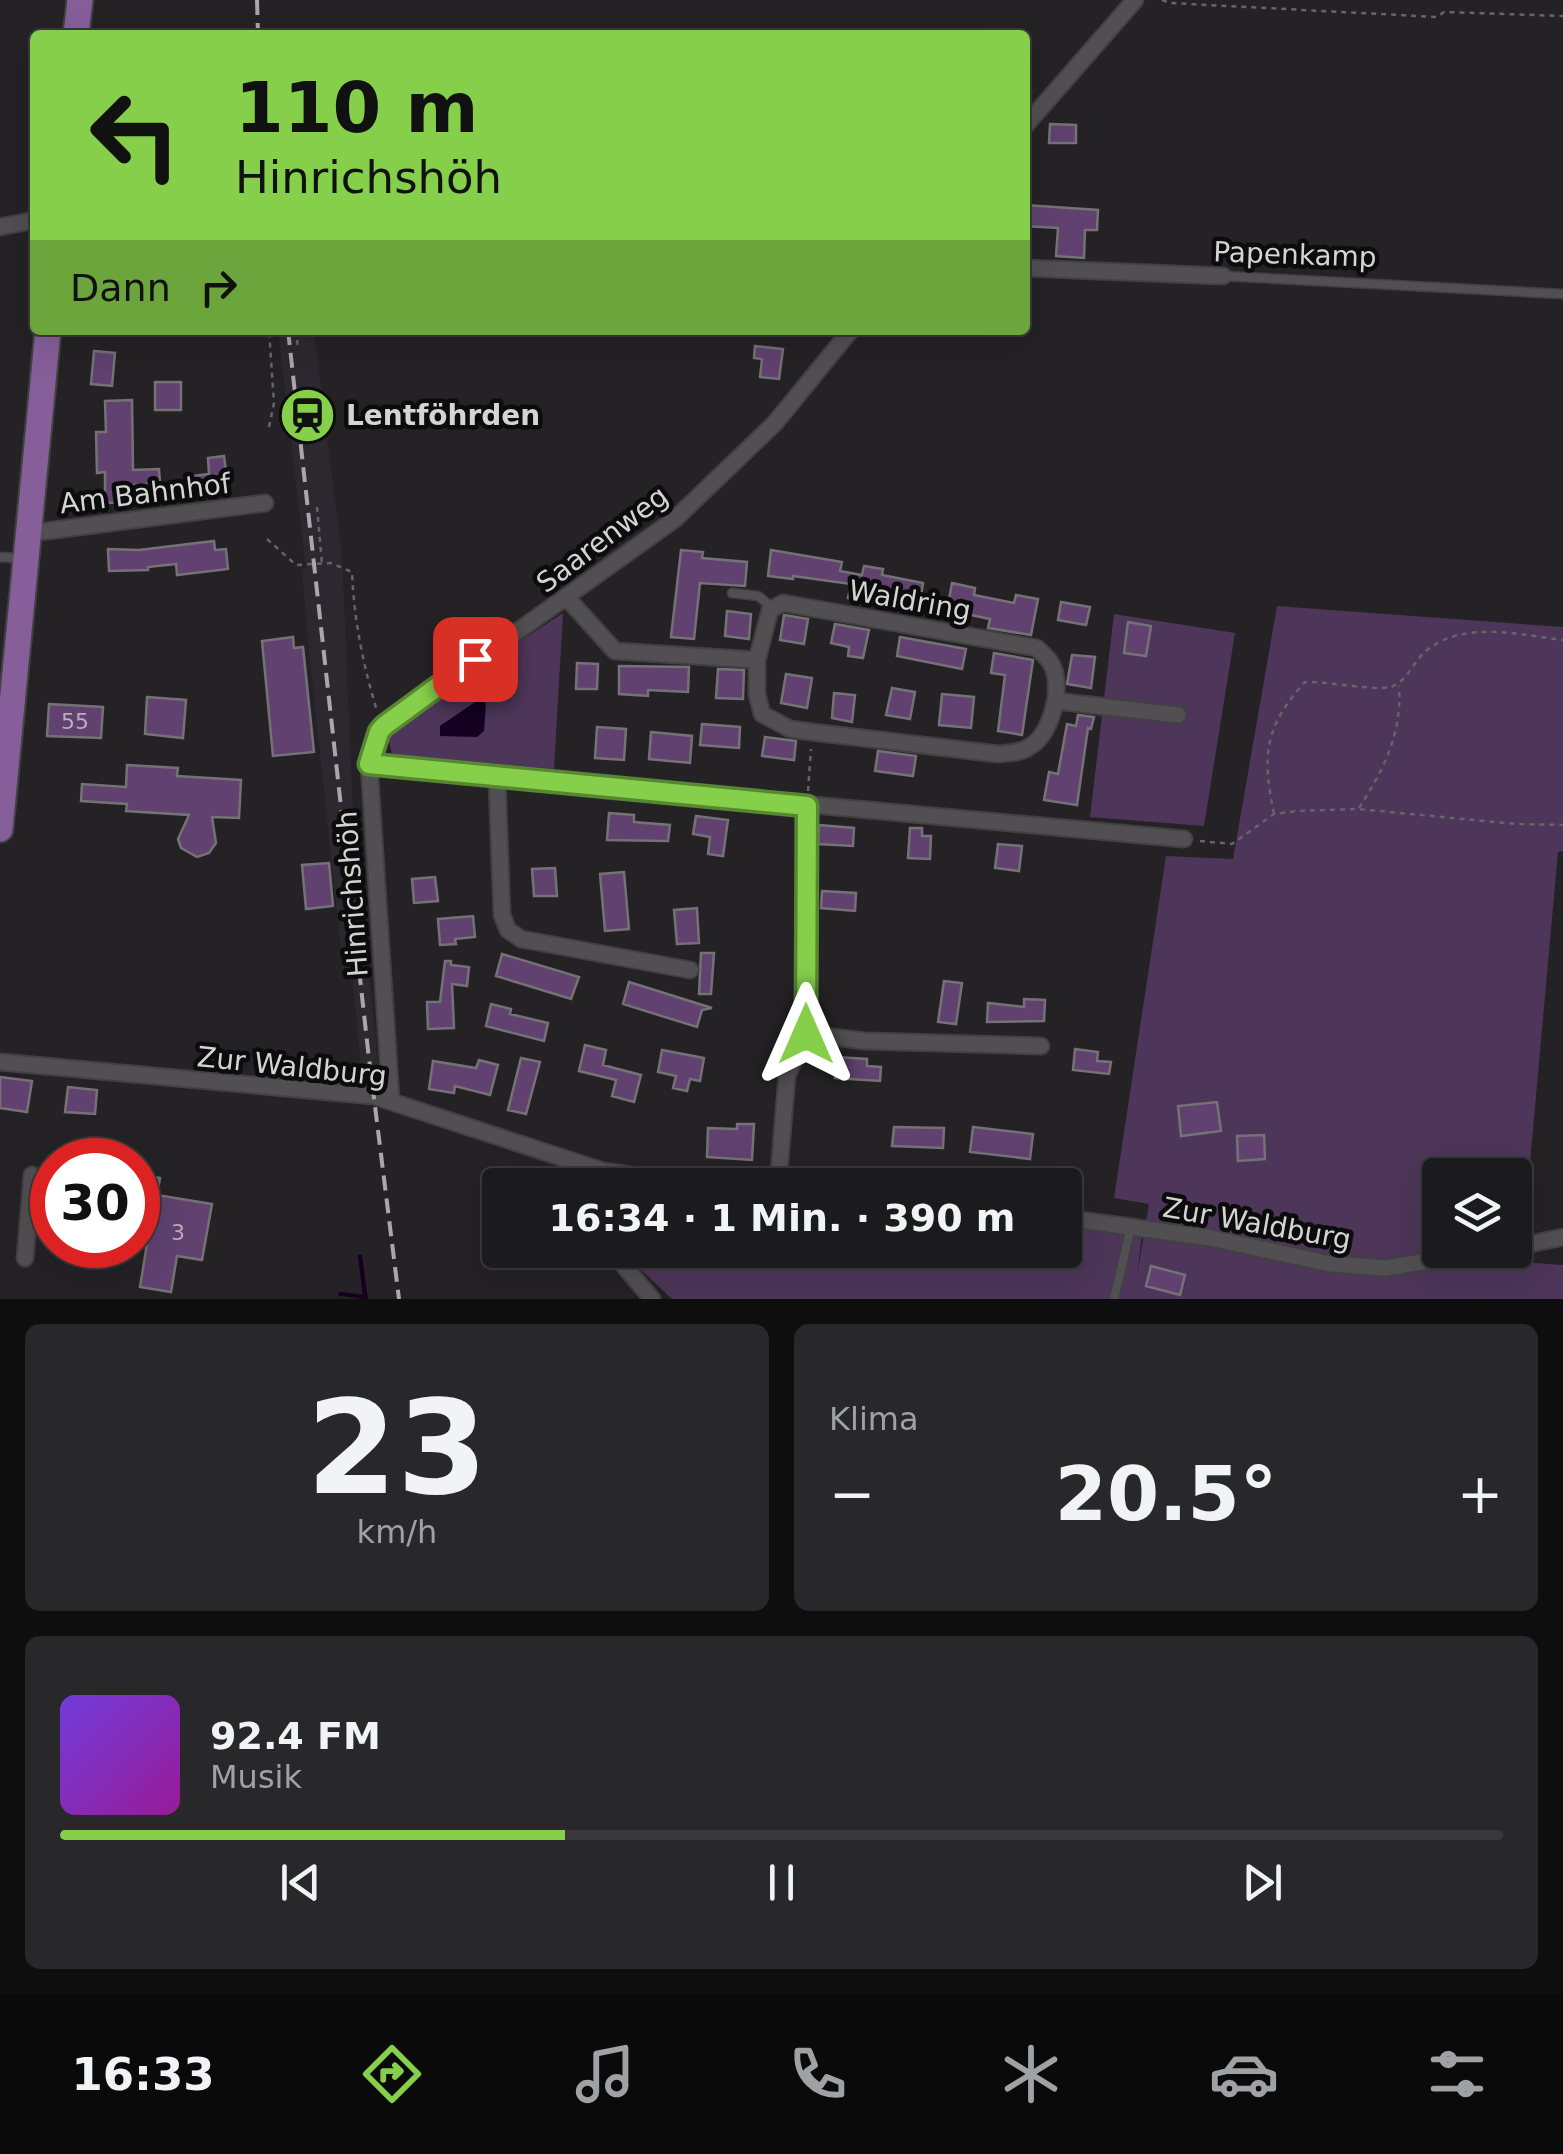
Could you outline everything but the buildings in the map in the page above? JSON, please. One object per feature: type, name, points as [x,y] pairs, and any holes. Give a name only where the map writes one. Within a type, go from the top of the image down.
[{"type":"main road","points":[[77,30],[80,0]]},
{"type":"main road","points":[[0,829],[48,335]]},
{"type":"street","points":[[1030,120],[1135,0]]},
{"type":"street","points":[[0,227],[30,221]]},
{"type":"street","name":"Papenkamp","points":[[1030,268],[1223,276]]},
{"type":"street","name":"Saarenweg","points":[[384,726],[676,519],[775,423],[847,335]]},
{"type":"street","name":"Am Bahnhof","points":[[29,546],[265,503]]},
{"type":"street","points":[[567,598],[615,651],[756,660]]},
{"type":"street","name":"Waldring","points":[[773,608],[783,603],[798,605],[1037,648],[1055,672],[1056,701]]},
{"type":"street","points":[[773,608],[764,622],[756,660],[757,694],[762,714],[790,729],[998,754],[1034,745],[1056,701],[1178,714]]},
{"type":"street","points":[[384,726],[369,764],[1184,840]]},
{"type":"street","name":"Hinrichshöh","points":[[369,764],[391,1101]]},
{"type":"street","points":[[497,778],[502,915],[508,930],[521,939],[690,970]]},
{"type":"street","points":[[779,1168],[787,1075],[806,1034],[807,806]]},
{"type":"street","points":[[806,1034],[865,1041],[1040,1046]]},
{"type":"street","name":"Zur Waldburg","points":[[0,1062],[374,1096],[576,1168]]},
{"type":"street","points":[[25,1258],[30,1199]]},
{"type":"street","name":"Zur Waldburg","points":[[1082,1220],[1211,1238],[1349,1266],[1384,1268],[1422,1262]]},
{"type":"street","points":[[1532,1243],[1563,1237]]},
{"type":"street","points":[[625,1268],[652,1299]]},
{"type":"lane","name":"Papenkamp","points":[[1223,276],[1563,294]]},
{"type":"lane","points":[[0,557],[29,546]]},
{"type":"lane","points":[[732,594],[758,596],[773,608]]},
{"type":"lane","points":[[1114,1299],[1132,1227]]},
{"type":"path","points":[[1162,0],[1438,17],[1444,12],[1563,16]]},
{"type":"path","points":[[269,335],[274,403],[269,427]]},
{"type":"path","points":[[296,335],[298,350]]},
{"type":"path","points":[[317,507],[322,564]]},
{"type":"path","points":[[267,539],[296,565],[330,563],[352,572],[354,612],[366,674],[384,726]]},
{"type":"path","points":[[1274,814],[1268,783],[1269,740],[1280,709],[1304,682],[1384,689],[1399,684],[1428,648],[1454,635],[1482,632],[1563,640]]},
{"type":"path","points":[[1358,810],[1392,748],[1401,714],[1399,684]]},
{"type":"path","points":[[807,806],[812,732]]},
{"type":"path","points":[[1184,840],[1232,844],[1274,814],[1358,810],[1516,824],[1563,824]]},
{"type":"shaded area","points":[[279,335],[315,335],[342,557],[353,813],[380,1084],[362,1080],[352,969],[343,969],[308,641],[302,570],[306,569]]},
{"type":"shaded area","points":[[1277,606],[1563,627],[1563,851],[1558,852],[1530,1158],[1422,1158],[1422,1268],[1563,1265],[1563,1299],[672,1299],[639,1268],[1082,1268],[1082,1226],[1142,1234],[1137,1276],[1149,1204],[1114,1198],[1166,856],[1233,859]]},
{"type":"shaded area","points":[[563,613],[554,769],[392,754],[386,730]]},
{"type":"shaded area","points":[[1114,614],[1235,633],[1204,826],[1090,817]]},
{"type":"shaded area","points":[[478,700],[486,703],[484,731],[477,737],[440,736],[440,726]]},
{"type":"waterway","points":[[340,1294],[365,1297],[360,1256],[366,1299]]},
{"type":"railway","points":[[257,0],[258,30]]},
{"type":"railway","points":[[289,335],[399,1299]]},
{"type":"place","name":"Lentföhrden","points":[[307,415]]},
{"type":"route","points":[[475,659],[384,726],[369,764],[807,806],[806,1034]]}]
